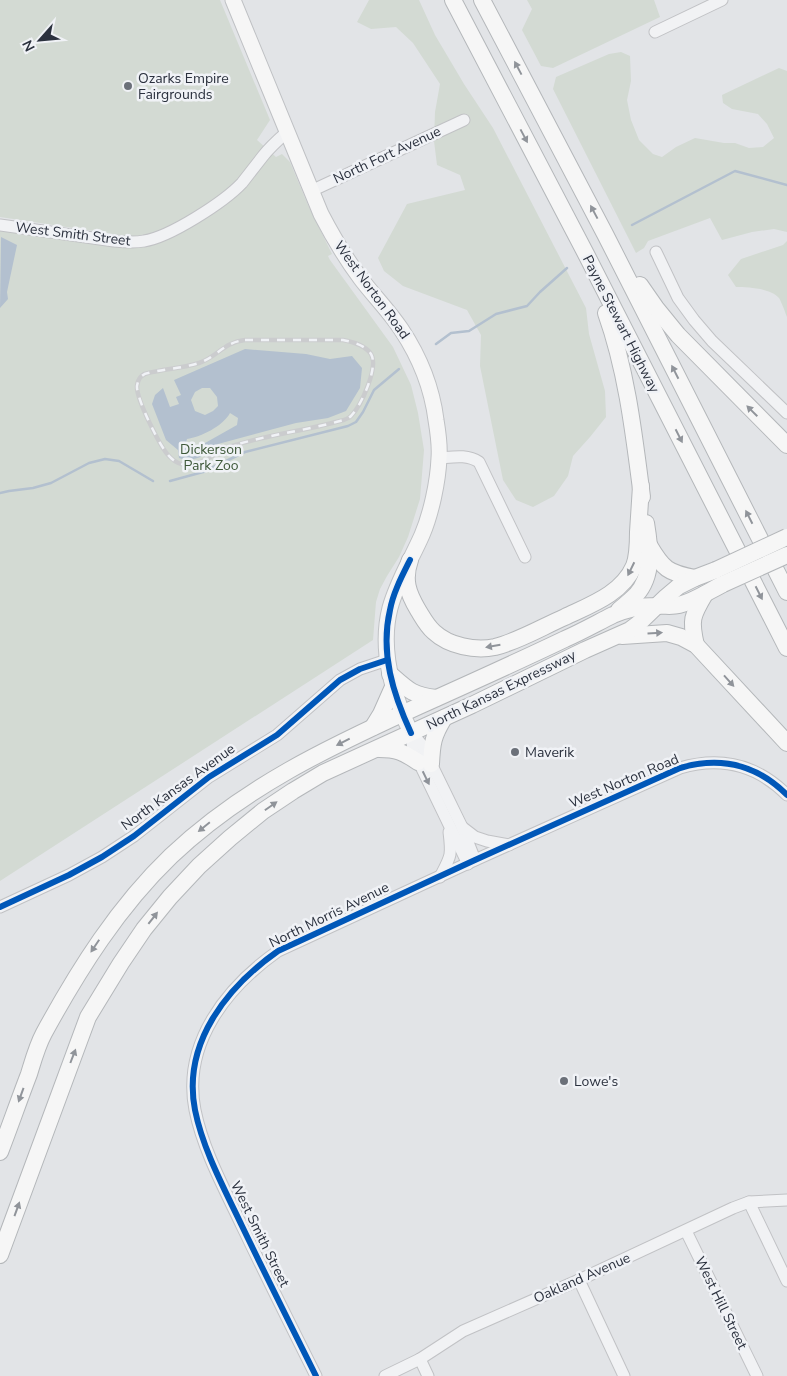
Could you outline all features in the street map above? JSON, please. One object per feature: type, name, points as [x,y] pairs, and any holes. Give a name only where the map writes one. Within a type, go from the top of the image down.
[{"type":"highway","name":"Payne Stewart Highway","points":[[453,0],[587,256],[787,648]]},
{"type":"highway","name":"Payne Stewart Highway","points":[[482,0],[605,234],[787,592]]},
{"type":"highway","points":[[605,234],[656,308],[678,335],[787,445]]},
{"type":"highway","points":[[587,256],[619,352],[627,389],[649,545],[648,569],[644,583],[635,596],[613,615]]},
{"type":"highway","points":[[410,560],[407,572],[408,589],[425,622],[434,633],[447,641],[462,646],[487,648],[513,641],[596,602],[622,584],[634,565],[637,551],[641,486]]},
{"type":"highway","name":"North Kansas Expressway","points":[[0,1152],[43,1036],[95,946],[128,902],[160,867],[201,830],[267,782],[373,727],[613,615],[630,609],[677,605],[696,599],[704,594],[720,577],[787,537]]},
{"type":"highway","points":[[649,545],[658,561],[665,568],[679,575],[695,578]]},
{"type":"highway","name":"North Kansas Expressway","points":[[0,1255],[88,1017],[144,929],[175,892],[214,852],[252,820],[293,791],[324,773],[630,630],[673,590],[695,578],[720,577],[787,555]]},
{"type":"highway","points":[[696,645],[692,628],[693,617],[704,594]]},
{"type":"highway","points":[[612,637],[667,633],[681,637],[696,645],[787,743]]},
{"type":"highway","points":[[373,727],[381,714],[390,674],[412,693],[436,698]]},
{"type":"highway","points":[[377,749],[393,749],[425,763],[432,746],[434,733],[444,718]]},
{"type":"main road","name":"West Norton Road","points":[[233,0],[321,214],[340,248],[361,279],[400,328],[420,364],[434,406],[440,458],[430,511],[422,534],[398,584],[390,609],[387,632],[390,674],[402,714],[412,733]]},
{"type":"street","points":[[655,32],[722,0]]},
{"type":"street","name":"North Fort Avenue","points":[[311,191],[464,120]]},
{"type":"street","name":"West Smith Street","points":[[0,225],[114,241],[146,241],[167,233],[228,196],[248,176],[264,154],[287,132]]},
{"type":"street","points":[[656,252],[678,298],[694,320],[712,341],[787,413]]},
{"type":"street","points":[[440,458],[471,457],[479,462],[525,556]]},
{"type":"street","name":"North Kansas Avenue","points":[[0,907],[69,876],[118,847],[209,777],[277,735],[340,680],[360,669],[390,674]]},
{"type":"street","name":"West Norton Road","points":[[412,733],[422,746],[425,763],[448,820],[471,862]]},
{"type":"street","name":"West Norton Road","points":[[425,763],[462,827],[471,862]]},
{"type":"street","name":"West Norton Road","points":[[471,862],[672,772],[697,764],[723,763],[750,770],[768,778],[787,795]]},
{"type":"street","points":[[440,876],[450,858],[452,850],[448,820]]},
{"type":"street","points":[[462,827],[475,837],[510,845]]},
{"type":"street","name":"North Morris Avenue","points":[[194,1099],[195,1066],[205,1034],[224,1001],[250,972],[278,951],[471,862]]},
{"type":"street","name":"West Smith Street","points":[[194,1099],[203,1138],[216,1170],[316,1376]]},
{"type":"street","name":"Oakland Avenue","points":[[385,1376],[420,1359],[463,1331],[579,1280],[733,1208],[749,1202],[787,1200]]},
{"type":"street","points":[[749,1202],[787,1281]]},
{"type":"street","name":"West Hill Street","points":[[686,1230],[757,1376]]},
{"type":"street","points":[[579,1280],[624,1376]]},
{"type":"street","points":[[420,1359],[428,1376]]},
{"type":"green space","name":"Dickerson Park Zoo","points":[[0,0],[220,0],[270,120],[257,140],[276,157],[282,154],[290,162],[332,254],[328,256],[330,260],[393,347],[411,385],[424,450],[420,499],[408,537],[399,557],[380,589],[376,602],[373,640],[0,881],[0,230],[104,244],[133,237],[0,217]]},
{"type":"green space","points":[[369,0],[419,0],[435,35],[493,128],[586,308],[589,334],[605,391],[606,417],[573,456],[568,476],[554,496],[533,507],[516,500],[503,480],[480,366],[481,335],[467,310],[403,286],[384,271],[378,258],[407,204],[465,190],[460,175],[437,165],[434,141],[435,112],[440,84],[413,43],[396,27],[371,29],[357,22]]},
{"type":"green space","points":[[527,0],[654,0],[660,17],[553,68],[541,66],[522,30],[532,9]]},
{"type":"green space","points":[[621,52],[630,56],[631,81],[627,100],[631,120],[639,140],[653,154],[662,157],[676,147],[695,138],[735,143],[749,148],[763,147],[774,138],[767,124],[758,114],[732,109],[723,103],[722,95],[779,68],[787,71],[787,232],[774,229],[752,232],[722,240],[710,218],[648,241],[644,248],[636,253],[553,89],[556,77],[609,54]]},
{"type":"green space","points":[[787,241],[787,317],[779,298],[775,295],[759,289],[736,287],[728,275],[741,259],[783,245]]},
{"type":"water","points":[[1,237],[17,245],[7,292],[8,299],[0,308]]},
{"type":"water","points":[[245,349],[306,354],[330,359],[352,356],[362,368],[360,388],[346,411],[328,418],[296,423],[218,444],[210,452],[195,459],[179,458],[178,450],[166,440],[152,404],[155,395],[163,388],[170,407],[179,404],[176,397],[181,395],[174,380]],"holes":[[[202,388],[210,388],[217,397],[218,406],[205,415],[195,411],[191,400],[195,392]],[[230,413],[238,418],[237,425],[198,447],[195,451],[189,450],[185,446],[187,439],[211,430],[227,418]]]},
{"type":"waterway","points":[[632,225],[735,171],[787,185]]},
{"type":"waterway","points":[[436,344],[451,333],[469,331],[496,314],[527,306],[567,268]]},
{"type":"waterway","points":[[170,481],[203,472],[245,452],[348,426],[356,422],[374,390],[399,369]]},
{"type":"waterway","points":[[0,493],[51,483],[89,463],[105,459],[119,461],[153,481]]},
{"type":"railway","points":[[245,340],[343,340],[355,343],[371,354],[373,360],[371,377],[355,411],[346,419],[229,447],[204,461],[193,464],[186,465],[177,462],[171,458],[161,445],[145,412],[138,392],[139,379],[146,374],[199,363],[231,344],[245,340]]},
{"type":"cycle path","points":[[410,560],[391,604],[387,626],[387,642],[390,673],[411,733]]},
{"type":"cycle path","points":[[0,907],[69,875],[102,857],[134,836],[209,777],[277,735],[340,680],[360,669],[387,660]]},
{"type":"cycle path","points":[[316,1376],[215,1170],[203,1140],[195,1110],[193,1085],[195,1062],[202,1040],[212,1019],[226,999],[259,965],[278,951],[680,768],[710,763],[738,766],[763,776],[787,795]]},
{"type":"place","name":"Ozarks Empire Fairgrounds","points":[[128,86]]},
{"type":"place","name":"Maverik","points":[[515,752]]},
{"type":"place","name":"Lowe's","points":[[564,1081]]}]
